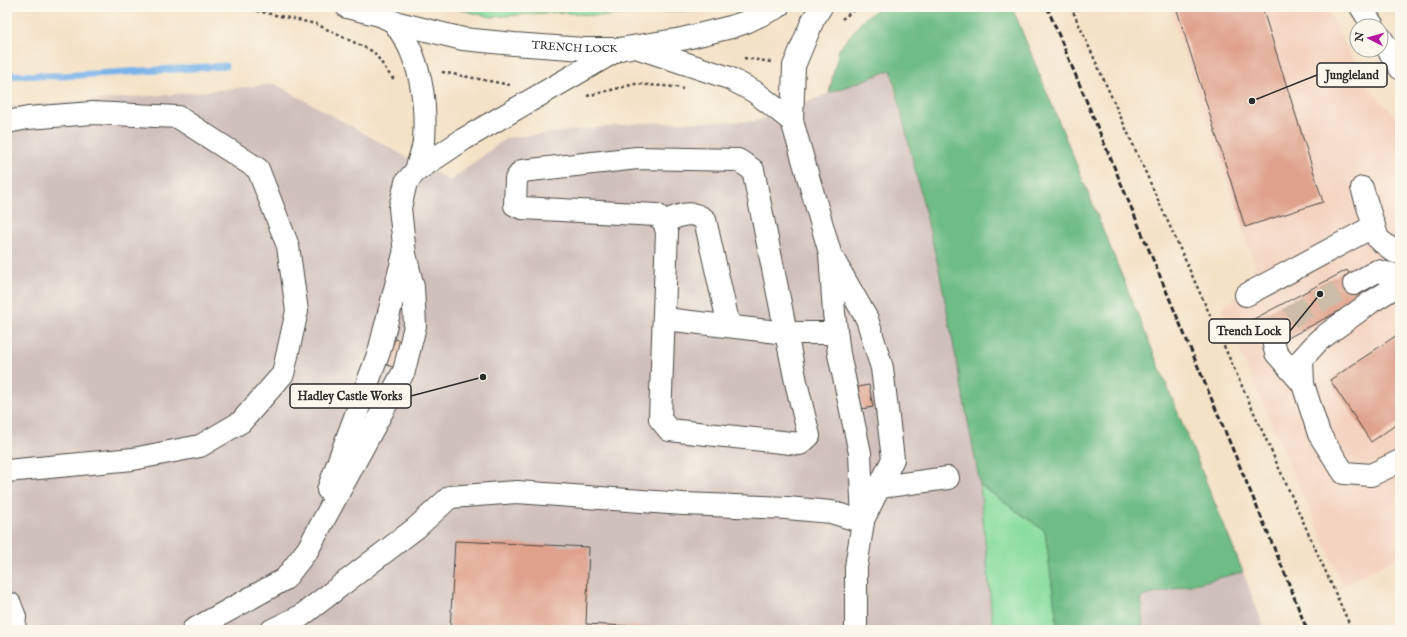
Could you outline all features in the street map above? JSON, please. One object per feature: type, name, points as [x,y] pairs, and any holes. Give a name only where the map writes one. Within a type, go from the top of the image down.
[{"type":"main road","name":"TRENCH LOCK","points":[[347,7],[382,15],[463,39],[584,49],[627,48],[682,39],[731,27],[746,22],[778,7]]},
{"type":"main road","points":[[821,7],[812,20],[794,66],[792,121],[830,253],[836,333],[860,453],[863,522],[856,567],[856,630]]},
{"type":"main road","points":[[382,15],[411,51],[419,75],[424,110],[424,143],[416,171]]},
{"type":"main road","points":[[193,630],[285,580],[308,549],[404,371],[415,326],[414,287],[405,254],[400,208],[406,182],[416,171],[464,139],[526,103],[627,48],[729,78],[755,92],[792,121]]},
{"type":"main road","points":[[1389,51],[1400,68]]},
{"type":"main road","points":[[7,122],[28,118],[92,113],[178,117],[251,164],[258,169],[288,246],[297,311],[283,374],[241,422],[200,446],[133,459],[7,471]]},
{"type":"main road","points":[[637,158],[738,160],[753,170],[786,333],[809,436],[800,444],[669,430],[660,419],[664,319],[667,232],[664,222],[657,215],[522,208],[515,205],[516,179],[522,171],[637,158]]},
{"type":"main road","points":[[1362,188],[1378,239],[1395,252],[1400,249]]},
{"type":"main road","points":[[664,222],[676,216],[688,214],[700,216],[705,220],[729,326]]},
{"type":"main road","points":[[1246,295],[1374,226]]},
{"type":"main road","points":[[830,253],[867,320],[882,368],[893,459],[863,522]]},
{"type":"main road","points":[[308,549],[342,449],[379,352],[405,254]]},
{"type":"main road","points":[[1354,284],[1377,271],[1400,276]]},
{"type":"main road","points":[[1400,284],[1371,302],[1320,340],[1302,359],[1303,384],[1319,434],[1344,473],[1371,475],[1400,461]]},
{"type":"main road","points":[[664,319],[786,333],[836,333]]},
{"type":"main road","points":[[1274,345],[1276,353],[1303,384]]},
{"type":"main road","points":[[880,486],[948,478]]},
{"type":"main road","points":[[272,630],[301,616],[416,528],[450,497],[517,492],[683,504],[787,508],[831,512],[863,522]]},
{"type":"main road","points":[[7,603],[10,604],[15,617],[14,630]]},
{"type":"path","points":[[239,7],[316,24],[374,52],[392,78],[441,72],[517,86],[526,103]]},
{"type":"path","points":[[1071,7],[1352,630]]},
{"type":"path","points":[[586,96],[635,84],[676,87],[690,91]]},
{"type":"shaded area","points":[[1169,7],[1326,7],[1349,51],[1349,58],[1352,58],[1367,86],[1400,121],[1400,556],[1343,585],[1221,309],[1245,289],[1254,277],[1255,266]]},
{"type":"shaded area","points":[[890,70],[939,269],[980,485],[993,630],[7,630],[7,107],[189,93],[275,84],[450,181],[506,138],[640,123],[756,121]]},
{"type":"shaded area","points":[[1243,572],[1265,630],[1143,630],[1141,597]]},
{"type":"green space","points":[[449,7],[712,7],[713,9],[604,16],[557,12],[491,17]]},
{"type":"green space","points":[[881,7],[1012,7],[1243,572],[1141,597],[1143,630],[1058,630],[1045,531],[980,485],[939,269],[891,70],[829,93],[839,49],[865,18]]},
{"type":"green space","points":[[980,485],[1045,531],[1058,630],[993,630]]},
{"type":"building","points":[[1176,7],[1262,7],[1323,202],[1245,227]]},
{"type":"building","points":[[1347,270],[1362,299],[1267,349],[1252,320]]},
{"type":"building","points":[[1400,333],[1400,422],[1371,442],[1330,380]]},
{"type":"building","points":[[395,339],[404,342],[395,368],[385,364]]},
{"type":"building","points":[[869,385],[873,407],[862,409],[858,387]]},
{"type":"building","points":[[455,541],[589,547],[586,624],[687,630],[450,630]]},
{"type":"waterway","points":[[7,75],[61,76],[225,66]]},
{"type":"tunnel","points":[[1274,345],[1277,328],[1298,312],[1354,284]]},
{"type":"railway","points":[[1047,7],[1285,574],[1307,630]]},
{"type":"place","name":"Jungleland","points":[[1252,101]]},
{"type":"place","name":"Trench Lock","points":[[1320,294]]},
{"type":"place","name":"Hadley Castle Works","points":[[483,377]]}]
